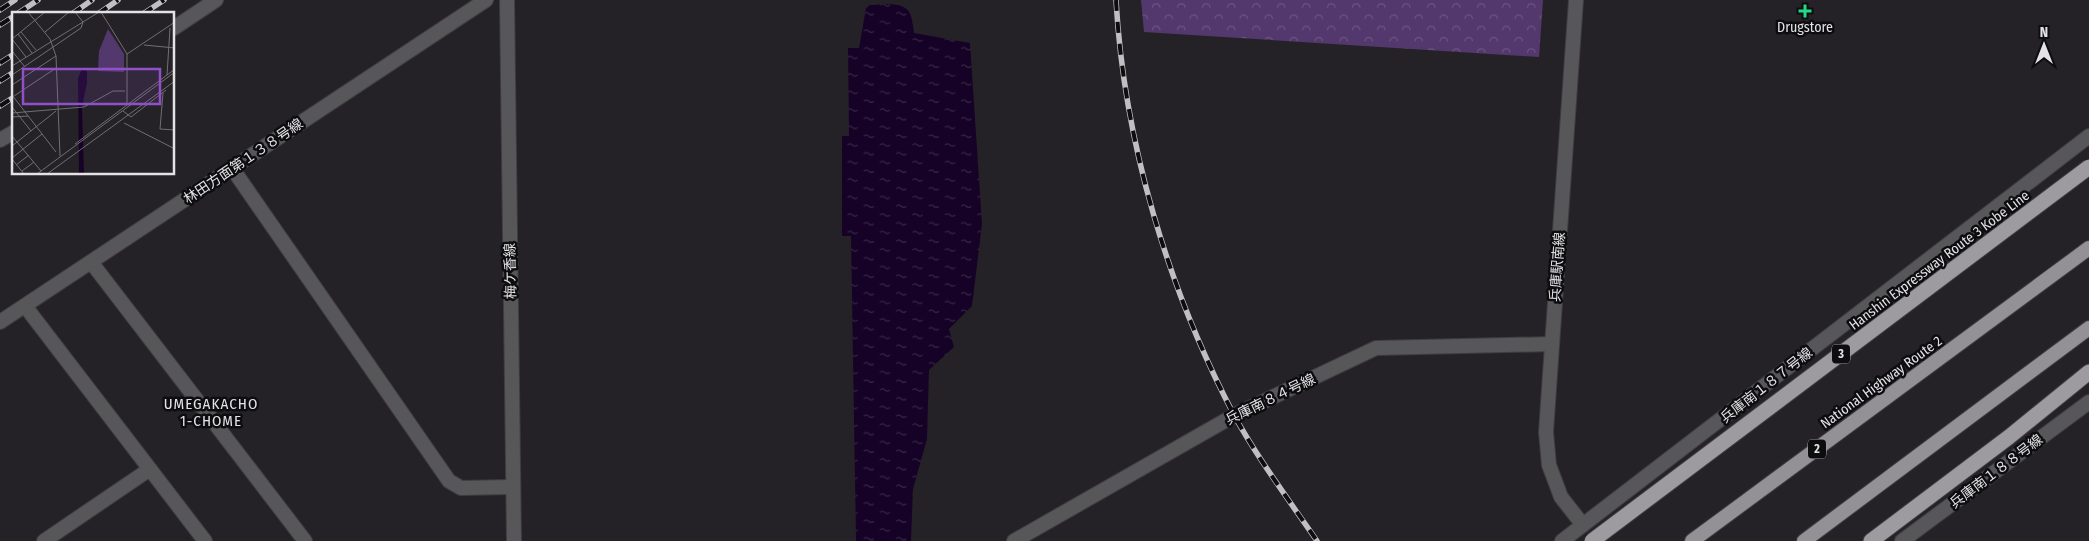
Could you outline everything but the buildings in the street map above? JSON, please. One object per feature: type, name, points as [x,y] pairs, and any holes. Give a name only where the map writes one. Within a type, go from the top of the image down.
[{"type":"highway","name":"Hanshin Expressway Route 3 Kobe Line","points":[[1592,541],[2089,167]]},
{"type":"highway","name":"National Highway Route 2","points":[[1692,541],[2089,248]]},
{"type":"highway","points":[[1804,541],[1985,408],[2089,328]]},
{"type":"highway","points":[[1871,541],[2010,437],[2089,372]]},
{"type":"street","points":[[175,27],[216,0]]},
{"type":"street","name":"林田方面第１３８号線","points":[[0,322],[486,0]]},
{"type":"street","name":"梅ケ香線","points":[[507,0],[514,541]]},
{"type":"street","name":"兵庫駅南線","points":[[1576,0],[1546,432],[1549,466],[1561,497],[1583,526]]},
{"type":"street","points":[[0,140],[12,133]]},
{"type":"street","name":"兵庫南１８７号線","points":[[1562,541],[2089,136]]},
{"type":"street","points":[[232,168],[449,481],[461,488],[513,488]]},
{"type":"street","points":[[91,262],[305,541]]},
{"type":"street","points":[[25,306],[205,541]]},
{"type":"street","name":"兵庫南８４号線","points":[[1014,541],[1235,415],[1376,348],[1552,344]]},
{"type":"street","name":"兵庫南１８８号線","points":[[1902,541],[2089,402]]},
{"type":"street","points":[[44,541],[150,469]]},
{"type":"green space","points":[[1141,0],[1543,0],[1539,57],[1144,32]]},
{"type":"water","points":[[870,5],[900,5],[909,11],[914,33],[970,43],[982,224],[972,306],[949,329],[954,347],[929,370],[927,439],[913,489],[911,541],[856,541],[851,236],[842,236],[842,136],[849,136],[848,48],[859,48],[866,8]]},
{"type":"railway","points":[[0,10],[15,0]]},
{"type":"railway","points":[[20,12],[38,0]]},
{"type":"railway","points":[[75,12],[92,0]]},
{"type":"railway","points":[[101,12],[118,0]]},
{"type":"railway","points":[[146,12],[164,0]]},
{"type":"railway","points":[[1116,0],[1121,53],[1139,160],[1170,266],[1210,367],[1234,415],[1263,463],[1317,541]]},
{"type":"railway","points":[[0,25],[12,17]]},
{"type":"railway","points":[[0,63],[12,55]]},
{"type":"railway","points":[[0,81],[12,73]]},
{"type":"railway","points":[[0,106],[12,98]]},
{"type":"place","name":"Drugstore","points":[[1805,11]]},
{"type":"district","name":"UMEGAKACHO 1-CHOME","points":[[211,412]]}]
